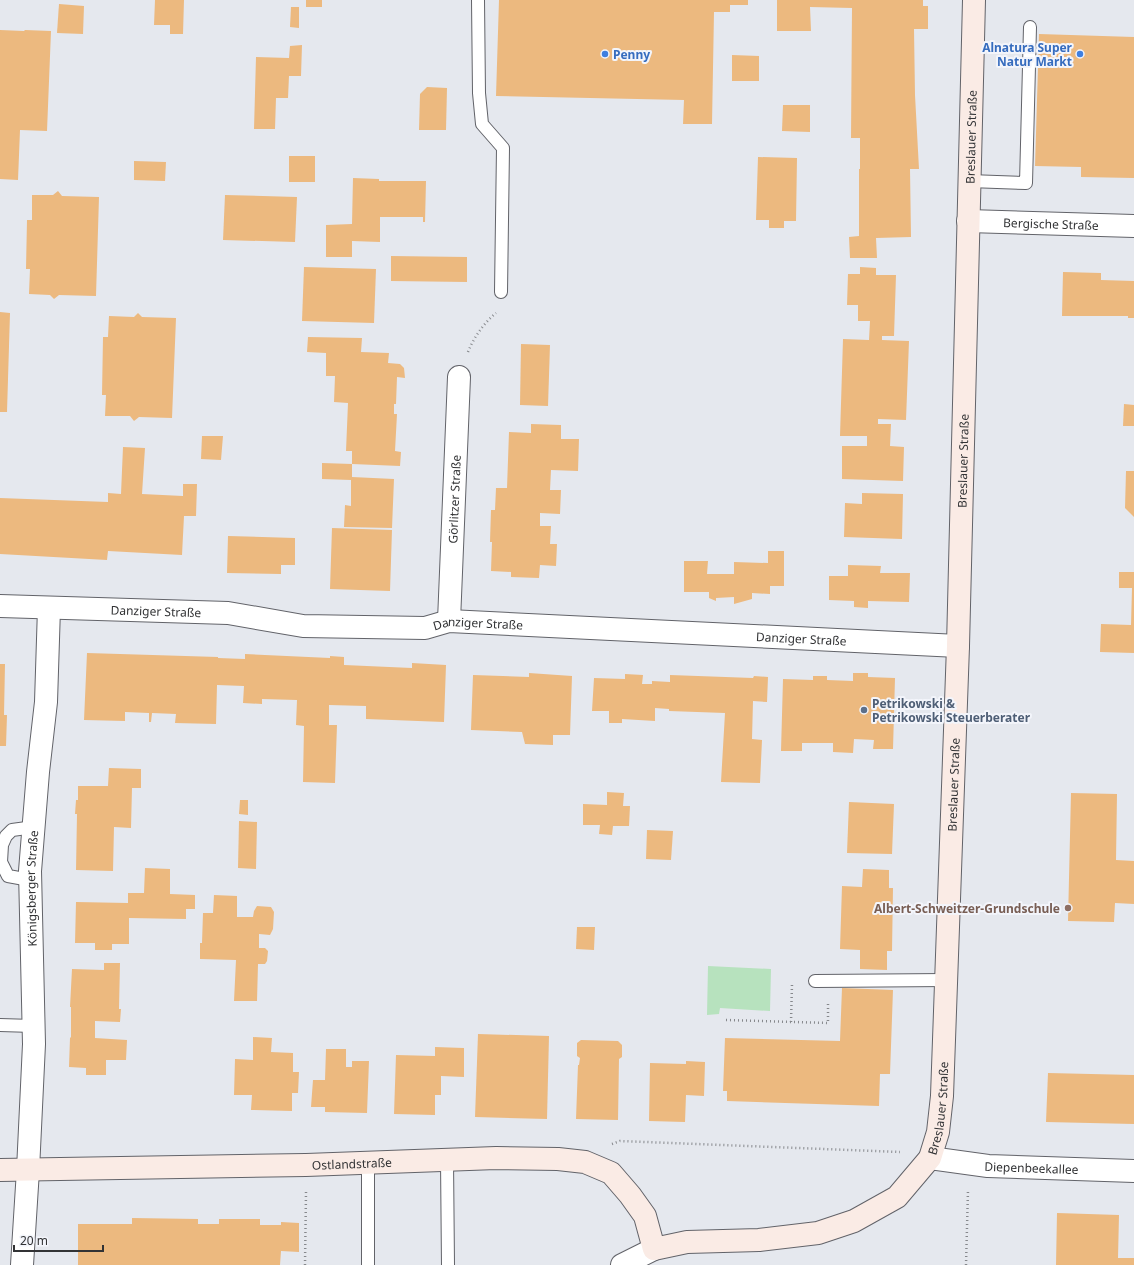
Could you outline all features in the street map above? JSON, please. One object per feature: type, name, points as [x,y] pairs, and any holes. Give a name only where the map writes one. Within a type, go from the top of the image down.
[{"type":"street","name":"Breslauer Straße","points":[[622,1265],[654,1249],[687,1242],[759,1240],[818,1233],[854,1221],[897,1197],[930,1158],[938,1132],[942,1096],[958,646],[974,0]]},
{"type":"street","name":"Bergische Straße","points":[[968,221],[1134,226]]},
{"type":"street","name":"Görlitzer Straße","points":[[449,621],[459,377]]},
{"type":"street","name":"Danziger Straße","points":[[0,606],[228,613],[303,626],[425,628],[449,621],[958,646]]},
{"type":"street","name":"Königsberger Straße","points":[[22,1265],[34,1044],[30,880],[46,702],[49,608]]},
{"type":"street","name":"Ostlandstraße","points":[[0,1170],[306,1165],[496,1158],[558,1159],[585,1162],[611,1173],[630,1195],[645,1216],[654,1249]]},
{"type":"street","name":"Diepenbeekallee","points":[[930,1158],[988,1166],[1134,1171]]},
{"type":"lane","points":[[478,0],[478,92],[481,119],[482,124],[503,148],[501,292]]},
{"type":"lane","points":[[969,182],[1026,184],[1030,27]]},
{"type":"lane","points":[[30,880],[8,876],[1,862],[2,845],[6,836],[12,830],[34,827]]},
{"type":"lane","points":[[815,981],[946,980]]},
{"type":"lane","points":[[0,1025],[33,1026]]},
{"type":"lane","points":[[447,1160],[448,1265]]},
{"type":"lane","points":[[368,1163],[368,1265]]},
{"type":"path","points":[[459,377],[468,350],[475,338],[486,323],[499,311]]},
{"type":"path","points":[[791,1022],[792,979]]},
{"type":"path","points":[[726,1020],[828,1023],[828,1000]]},
{"type":"path","points":[[606,1146],[620,1141],[901,1152],[888,1171],[906,1186]]},
{"type":"path","points":[[305,1265],[306,1165]]},
{"type":"path","points":[[966,1265],[968,1188],[987,1188],[988,1166]]},
{"type":"green space","points":[[708,966],[771,969],[770,1011],[720,1008],[719,1014],[707,1015]]},
{"type":"building","points":[[155,0],[184,0],[183,34],[170,34],[170,25],[154,25]]},
{"type":"building","points":[[306,0],[322,0],[322,7],[306,7]]},
{"type":"building","name":"Penny","points":[[499,0],[748,0],[748,5],[730,5],[730,12],[714,12],[712,124],[683,124],[684,100],[496,96]]},
{"type":"building","points":[[777,0],[923,0],[923,6],[928,6],[928,29],[914,29],[915,95],[919,169],[910,169],[911,237],[876,238],[877,258],[850,258],[849,237],[859,236],[860,169],[860,138],[851,138],[852,8],[810,7],[811,31],[777,31]]},
{"type":"building","points":[[59,4],[84,6],[83,34],[57,33]]},
{"type":"building","points":[[291,7],[299,7],[299,28],[290,27]]},
{"type":"building","points":[[0,30],[51,31],[47,131],[20,130],[18,180],[0,179]]},
{"type":"building","points":[[1039,34],[1134,37],[1134,178],[1081,177],[1081,167],[1035,166]]},
{"type":"building","points":[[302,45],[301,76],[289,76],[288,98],[276,98],[275,129],[254,129],[256,57],[289,58],[290,46]]},
{"type":"building","points":[[732,55],[759,56],[759,81],[732,81]]},
{"type":"building","points":[[427,87],[447,88],[446,130],[419,130],[420,94]]},
{"type":"building","points":[[783,105],[810,105],[810,132],[782,131]]},
{"type":"building","points":[[289,156],[315,156],[315,182],[289,182]]},
{"type":"building","points":[[758,157],[797,158],[796,221],[784,221],[784,228],[769,228],[769,220],[756,220]]},
{"type":"building","points":[[134,161],[166,162],[165,181],[134,180]]},
{"type":"building","points":[[353,178],[379,179],[379,181],[426,181],[425,222],[423,222],[423,217],[380,217],[380,242],[352,241],[352,257],[326,257],[326,225],[352,224]]},
{"type":"building","points":[[58,191],[62,196],[99,197],[96,296],[59,295],[54,299],[50,295],[29,294],[30,269],[26,269],[27,220],[32,220],[32,195],[53,195]]},
{"type":"building","points":[[225,195],[297,197],[295,242],[223,240]]},
{"type":"building","points":[[391,256],[467,257],[467,282],[391,281]]},
{"type":"building","points":[[304,267],[376,269],[374,323],[302,321]]},
{"type":"building","points":[[860,267],[876,268],[876,275],[896,275],[894,336],[882,336],[882,340],[909,341],[906,420],[878,419],[878,424],[891,424],[890,446],[904,447],[903,481],[842,479],[842,446],[867,446],[867,436],[840,436],[843,339],[869,340],[870,321],[858,321],[858,305],[847,305],[848,274],[860,274]]},
{"type":"building","points":[[1063,272],[1101,273],[1101,280],[1134,281],[1134,318],[1128,318],[1128,316],[1062,316]]},
{"type":"building","points":[[0,312],[10,313],[7,412],[0,412]]},
{"type":"building","points":[[138,313],[142,317],[176,318],[172,418],[139,417],[134,421],[130,416],[105,416],[106,395],[102,395],[103,337],[108,337],[109,316],[134,317]]},
{"type":"building","points":[[308,337],[362,338],[361,352],[389,353],[388,363],[400,364],[404,368],[405,378],[397,377],[396,404],[394,404],[394,414],[397,414],[395,451],[401,452],[400,466],[352,464],[352,451],[346,451],[348,403],[334,402],[335,376],[326,376],[326,353],[307,352]]},
{"type":"building","points":[[521,344],[550,345],[548,406],[520,405]]},
{"type":"building","points":[[1124,404],[1134,405],[1134,426],[1123,426]]},
{"type":"building","points":[[531,424],[561,425],[561,439],[579,439],[578,471],[551,470],[550,490],[561,490],[560,514],[540,513],[540,526],[551,526],[550,544],[557,544],[556,566],[540,565],[539,578],[511,577],[511,572],[491,571],[491,510],[495,510],[496,488],[507,488],[509,432],[531,433]]},
{"type":"building","points":[[202,436],[223,436],[221,460],[201,459]]},
{"type":"building","points":[[123,447],[145,448],[142,494],[183,496],[183,484],[197,484],[196,516],[184,516],[182,555],[108,551],[107,560],[0,554],[0,498],[108,502],[108,493],[121,494]]},
{"type":"building","points":[[322,463],[352,464],[352,477],[394,479],[392,528],[344,527],[345,505],[351,506],[351,480],[322,479]]},
{"type":"building","points":[[1126,471],[1134,471],[1134,517],[1125,508]]},
{"type":"building","points":[[862,493],[903,494],[902,539],[844,537],[845,503],[862,504]]},
{"type":"building","points":[[332,528],[392,530],[390,591],[330,589]]},
{"type":"building","points":[[228,536],[295,538],[295,565],[281,565],[281,574],[227,573]]},
{"type":"building","points":[[768,551],[784,551],[784,586],[770,586],[770,594],[752,593],[752,599],[734,604],[734,597],[716,598],[716,601],[709,598],[709,592],[684,592],[684,561],[708,561],[707,574],[734,574],[734,562],[768,563]]},
{"type":"building","points":[[848,565],[881,566],[880,573],[910,573],[909,602],[868,601],[868,608],[854,607],[854,601],[829,600],[829,576],[848,576]]},
{"type":"building","points":[[1119,572],[1134,572],[1134,653],[1100,652],[1101,624],[1131,625],[1132,588],[1119,588]]},
{"type":"building","points":[[87,653],[245,659],[245,654],[330,658],[330,656],[344,657],[344,665],[412,668],[412,663],[446,665],[444,722],[366,719],[366,706],[329,705],[329,725],[337,725],[335,783],[303,782],[304,726],[296,725],[297,700],[262,699],[262,704],[243,703],[244,686],[217,685],[216,724],[175,723],[176,714],[152,713],[151,722],[149,722],[149,713],[125,712],[125,721],[84,720]]},
{"type":"building","points":[[0,664],[5,664],[4,715],[7,715],[6,746],[0,746]]},
{"type":"building","points":[[529,673],[572,676],[570,735],[553,735],[553,745],[525,744],[522,732],[471,730],[473,675],[529,677]]},
{"type":"building","points":[[853,673],[868,673],[868,677],[895,678],[893,749],[873,749],[874,740],[854,739],[853,753],[833,752],[833,743],[802,743],[802,751],[781,751],[783,679],[813,680],[813,676],[827,676],[827,680],[853,681]]},
{"type":"building","points":[[625,674],[643,675],[642,684],[652,684],[652,681],[670,682],[670,675],[753,678],[754,676],[768,677],[767,702],[753,701],[752,739],[762,740],[760,783],[721,782],[725,713],[669,711],[669,709],[655,708],[655,721],[622,719],[622,723],[609,723],[609,711],[592,711],[594,678],[625,679]]},
{"type":"building","points":[[109,768],[141,769],[141,788],[132,788],[131,828],[114,827],[113,871],[76,870],[77,814],[75,814],[76,800],[78,800],[78,786],[108,786]]},
{"type":"building","points":[[607,792],[624,793],[623,806],[630,806],[629,826],[613,826],[612,835],[599,834],[600,825],[583,825],[583,804],[607,805]]},
{"type":"building","points":[[1071,793],[1117,794],[1116,860],[1134,861],[1134,904],[1115,903],[1114,922],[1068,921]]},
{"type":"building","points":[[240,800],[248,800],[248,815],[239,814]]},
{"type":"building","points":[[849,802],[894,804],[892,854],[847,853]]},
{"type":"building","points":[[239,821],[257,822],[256,869],[238,868]]},
{"type":"building","points":[[647,830],[673,831],[671,860],[646,859]]},
{"type":"building","points":[[145,868],[170,869],[170,894],[195,895],[195,909],[186,909],[186,919],[129,918],[129,944],[112,944],[112,950],[95,950],[95,943],[75,943],[76,902],[128,903],[128,893],[144,893]]},
{"type":"building","points":[[863,869],[889,870],[889,888],[893,888],[892,951],[887,951],[887,970],[860,969],[860,950],[840,949],[842,886],[862,887]]},
{"type":"building","points":[[214,895],[237,896],[237,917],[253,917],[257,906],[271,907],[274,912],[273,929],[270,935],[259,934],[259,948],[265,948],[268,951],[267,961],[265,964],[258,964],[257,1001],[234,1001],[236,960],[200,959],[203,913],[213,913]]},
{"type":"building","points":[[577,927],[595,927],[594,950],[576,949]]},
{"type":"building","points":[[104,963],[120,963],[120,1022],[95,1021],[95,1038],[127,1040],[126,1060],[106,1060],[106,1075],[86,1075],[86,1068],[69,1067],[72,969],[104,970]]},
{"type":"building","points":[[842,988],[893,990],[890,1074],[880,1074],[879,1106],[727,1101],[727,1091],[723,1091],[725,1038],[840,1041]]},
{"type":"building","points":[[478,1034],[549,1036],[547,1119],[475,1117]]},
{"type":"building","points":[[253,1037],[272,1038],[271,1052],[293,1053],[293,1072],[299,1072],[298,1093],[292,1093],[292,1111],[251,1110],[252,1095],[234,1095],[235,1059],[253,1060]]},
{"type":"building","points":[[581,1040],[618,1041],[622,1045],[622,1057],[619,1059],[618,1120],[576,1119],[578,1065],[580,1058],[577,1056],[577,1043]]},
{"type":"building","points":[[435,1047],[464,1048],[464,1077],[441,1076],[441,1095],[435,1095],[435,1115],[394,1114],[396,1055],[435,1056]]},
{"type":"building","points":[[326,1049],[346,1049],[346,1067],[352,1067],[352,1061],[369,1061],[367,1113],[325,1112],[325,1107],[311,1107],[313,1080],[325,1080]]},
{"type":"building","points":[[686,1061],[705,1062],[704,1096],[686,1095],[685,1122],[649,1121],[650,1063],[686,1064]]},
{"type":"building","points":[[1048,1073],[1134,1075],[1134,1124],[1046,1122]]},
{"type":"building","points":[[1057,1213],[1119,1215],[1118,1258],[1134,1258],[1134,1265],[1056,1265]]},
{"type":"building","points":[[132,1218],[198,1219],[198,1224],[219,1224],[219,1219],[260,1219],[260,1225],[281,1225],[281,1222],[299,1223],[299,1252],[281,1251],[280,1265],[78,1265],[78,1224],[132,1224]]},
{"type":"place","name":"Penny","points":[[605,54]]},
{"type":"place","name":"Alnatura Super Natur Markt","points":[[1080,54]]},
{"type":"place","name":"Petrikowski & Petrikowski Steuerberater","points":[[864,710]]},
{"type":"place","name":"Albert-Schweitzer-Grundschule","points":[[1068,908]]}]
